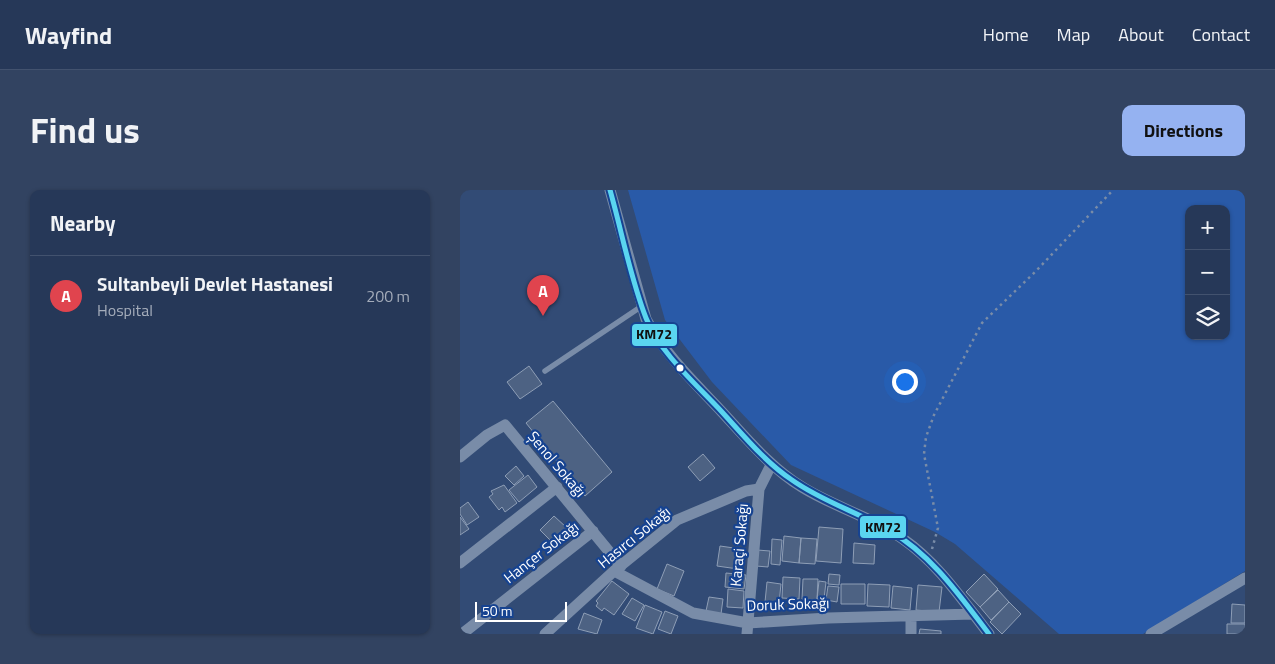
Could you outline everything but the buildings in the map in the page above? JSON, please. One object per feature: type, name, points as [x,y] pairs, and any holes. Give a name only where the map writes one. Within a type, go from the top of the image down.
[{"type":"street","points":[[610,190],[642,306],[656,337],[669,355],[772,465],[803,488],[879,525],[903,539],[924,556],[989,634]]},
{"type":"street","name":"Şenol Sokağı","points":[[460,457],[487,435],[505,425],[593,530],[618,568]]},
{"type":"street","points":[[759,489],[772,465]]},
{"type":"street","points":[[460,563],[557,487]]},
{"type":"street","name":"Hasırcı Sokağı","points":[[545,634],[618,568],[677,520],[746,491],[759,489]]},
{"type":"street","name":"Karaçi Sokağı","points":[[747,628],[759,489]]},
{"type":"street","name":"Hançer Sokağı","points":[[462,634],[593,530]]},
{"type":"street","name":"Doruk Sokağı","points":[[618,568],[693,613],[747,628],[828,618],[973,614]]},
{"type":"street","points":[[1151,634],[1245,578]]},
{"type":"street","points":[[911,616],[911,634]]},
{"type":"lane","points":[[545,371],[642,306]]},
{"type":"path","points":[[924,556],[932,552],[938,528],[924,454],[926,437],[934,416],[982,324],[1036,271],[1113,190]]},
{"type":"shaded area","points":[[628,190],[1245,190],[1245,571],[1143,634],[1059,634],[955,544],[935,532],[791,465],[712,382],[665,320]]},
{"type":"transit line","name":"KM72","points":[[610,190],[631,271],[646,318],[652,331],[679,368],[755,448],[782,473],[816,495],[890,531],[919,552],[944,577],[989,634]]},
{"type":"place","name":"Sultanbeyli Devlet Hastanesi","points":[[543,316]]}]
